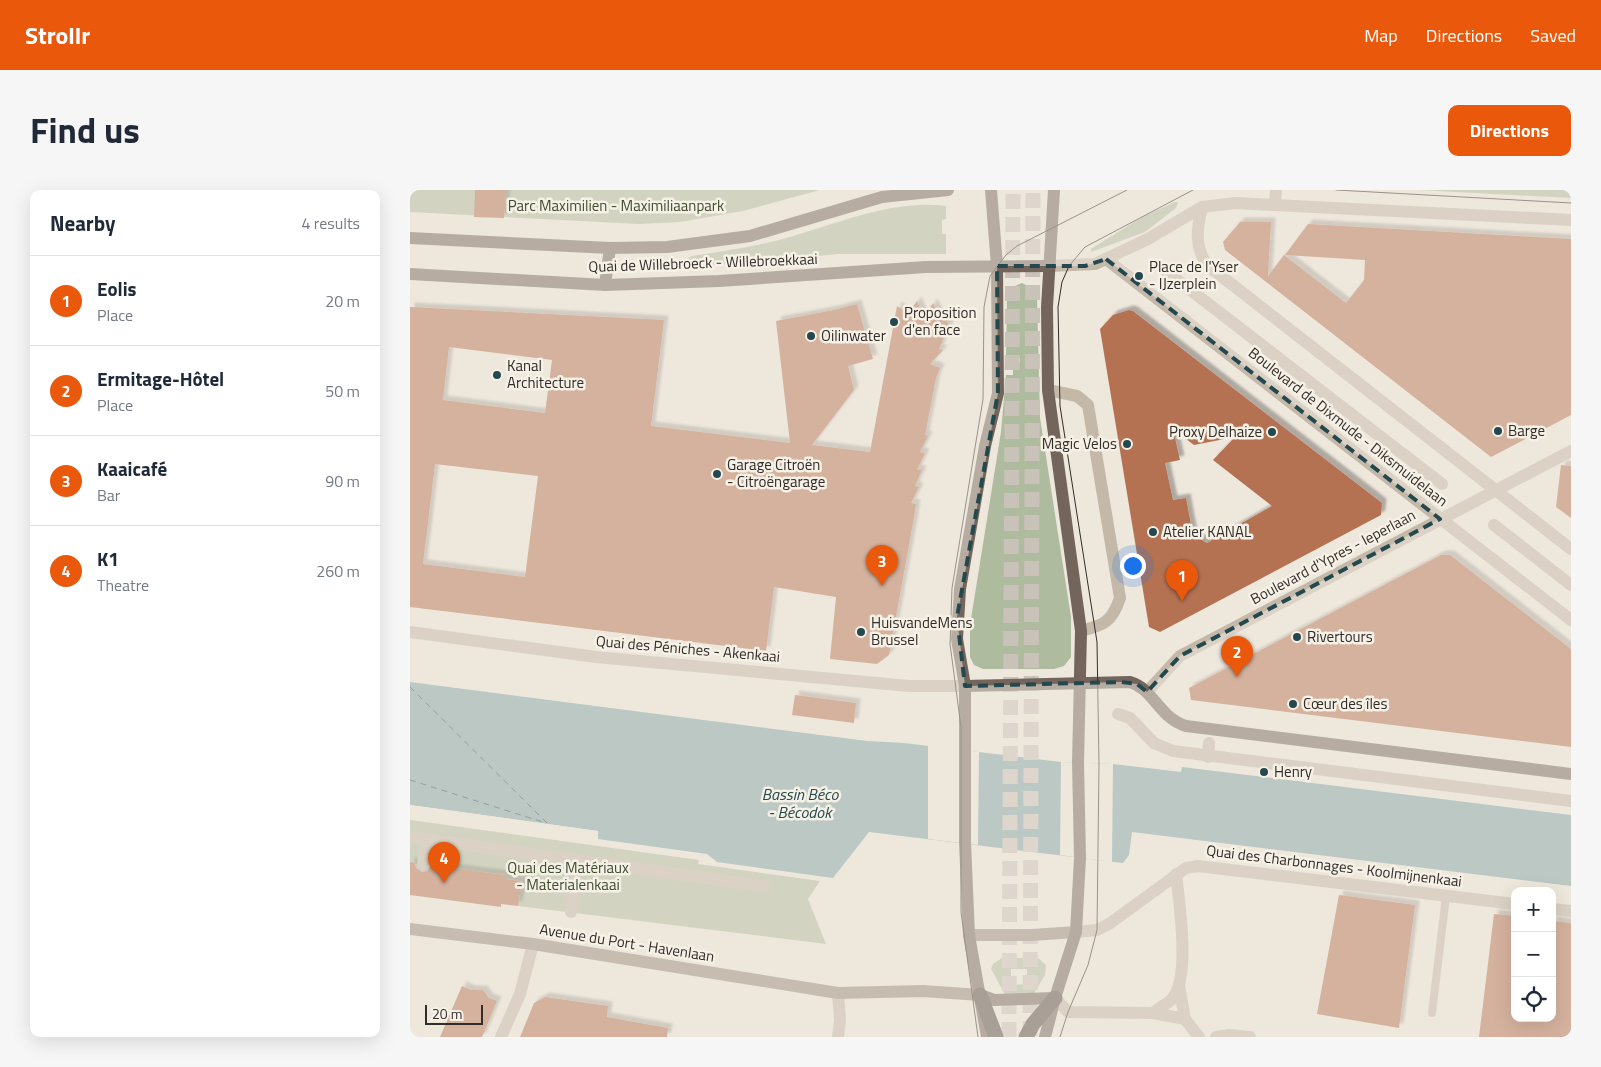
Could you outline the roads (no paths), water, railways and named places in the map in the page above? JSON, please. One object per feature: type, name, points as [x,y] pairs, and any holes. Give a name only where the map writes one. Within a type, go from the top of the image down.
[{"type":"highway","points":[[980,995],[996,1037]]},
{"type":"highway","points":[[1026,1037],[1033,1024],[1054,998]]},
{"type":"main road","name":"Quai de Willebroeck - Willebroekkaai","points":[[410,238],[610,248],[667,247],[750,236],[882,197],[948,190]]},
{"type":"main road","points":[[987,1037],[969,935],[965,843],[966,750],[964,686],[957,639],[957,617],[985,446],[998,393],[997,266],[991,190]]},
{"type":"main road","points":[[1045,1037],[1054,998],[1076,932],[1080,858],[1078,762],[1080,631],[1048,390],[1050,266],[1054,190]]},
{"type":"main road","points":[[605,285],[610,248]]},
{"type":"main road","name":"Quai de Willebroeck - Willebroekkaai","points":[[410,274],[605,285],[719,281],[926,267],[997,266]]},
{"type":"main road","points":[[997,266],[1050,266]]},
{"type":"main road","points":[[964,686],[1079,685],[1130,682],[1147,692],[1165,714],[1186,726],[1571,774]]},
{"type":"main road","points":[[980,995],[994,1000],[1054,998]]},
{"type":"street","points":[[1275,204],[1276,190]]},
{"type":"street","points":[[1050,266],[1085,266],[1106,259],[1148,239],[1202,207],[1235,203],[1571,220]]},
{"type":"street","points":[[1202,207],[1197,228],[1197,242],[1202,259],[1207,265],[1571,549]]},
{"type":"street","name":"Boulevard de Dixmude - Diksmuidelaan","points":[[1106,259],[1571,620]]},
{"type":"street","name":"Boulevard de Dixmude - Diksmuidelaan","points":[[1158,265],[1442,484]]},
{"type":"street","points":[[1048,390],[1077,396],[1088,405],[1120,598],[1114,614],[1095,627],[1080,631]]},
{"type":"street","name":"Boulevard d'Ypres - Ieperlaan","points":[[1147,692],[1180,656],[1571,451]]},
{"type":"street","points":[[1494,525],[1571,585]]},
{"type":"street","name":"Quai des Péniches - Akenkaai","points":[[410,632],[596,657],[909,686],[964,686]]},
{"type":"street","points":[[1118,714],[1130,718],[1159,747],[1208,757],[1571,802]]},
{"type":"street","points":[[1208,757],[1209,743]]},
{"type":"street","points":[[410,838],[764,886]]},
{"type":"street","points":[[423,864],[426,840]]},
{"type":"street","points":[[571,912],[578,861]]},
{"type":"street","name":"Quai des Charbonnages - Koolmijnenkaai","points":[[1076,932],[1097,930],[1176,874],[1186,868],[1198,866],[1511,904]]},
{"type":"street","points":[[1176,874],[1183,938],[1179,985],[1186,1019],[1199,1037]]},
{"type":"street","points":[[1556,909],[1571,911]]},
{"type":"street","name":"Avenue du Port - Havenlaan","points":[[410,929],[533,944],[838,993],[922,991],[980,995]]},
{"type":"street","points":[[969,935],[1032,935],[1076,932]]},
{"type":"street","points":[[501,1037],[520,994],[533,944]]},
{"type":"street","points":[[1153,1013],[1173,998],[1179,985]]},
{"type":"street","points":[[838,993],[840,1020],[838,1037]]},
{"type":"street","points":[[1054,998],[1068,1012],[1153,1013],[1186,1019]]},
{"type":"street","points":[[1216,1037],[1229,1035],[1250,1037]]},
{"type":"lane","points":[[1432,1013],[1446,896]]},
{"type":"water","name":"Bassin Béco - Bécodok","points":[[410,682],[867,741],[904,743],[1061,762],[1113,764],[1181,772],[1182,767],[1571,815],[1571,886],[1132,832],[1129,855],[1123,863],[869,832],[833,878],[717,862],[707,854],[598,839],[598,831],[410,805]]},
{"type":"tunnel","points":[[1009,1037],[1013,190]]},
{"type":"tunnel","points":[[1030,1036],[1033,190]]},
{"type":"tram line","points":[[978,1037],[961,912],[961,727],[950,644],[952,588],[983,399],[984,307],[990,276],[1006,255],[1017,246],[1127,190]]},
{"type":"tram line","points":[[1060,1037],[1068,1012],[1088,965],[1097,930],[1099,764],[1097,642],[1060,406],[1058,307],[1062,282],[1069,266],[1085,247],[1193,190]]},
{"type":"tram line","points":[[1336,190],[1571,203]]},
{"type":"place","name":"Place de l'Yser - IJzerplein","points":[[1139,276]]},
{"type":"place","name":"Proposition d'en face","points":[[894,322]]},
{"type":"place","name":"Oilinwater","points":[[811,336]]},
{"type":"place","name":"Kanal Architecture","points":[[497,375]]},
{"type":"place","name":"Barge","points":[[1498,431]]},
{"type":"place","name":"Proxy Delhaize","points":[[1272,432]]},
{"type":"place","name":"Magic Velos","points":[[1127,444]]},
{"type":"place","name":"Garage Citroën - Citroëngarage","points":[[717,474]]},
{"type":"place","name":"Atelier KANAL","points":[[1153,532]]},
{"type":"place","name":"Kaaicafé","points":[[882,586]]},
{"type":"place","name":"Eolis","points":[[1182,601]]},
{"type":"place","name":"HuisvandeMens Brussel","points":[[861,632]]},
{"type":"place","name":"Rivertours","points":[[1297,637]]},
{"type":"place","name":"Ermitage-Hôtel","points":[[1237,677]]},
{"type":"place","name":"Cœur des îles","points":[[1293,704]]},
{"type":"place","name":"Henry","points":[[1264,772]]},
{"type":"place","name":"K1","points":[[444,883]]},
{"type":"park label","name":"Parc Maximilien - Maximiliaanpark","points":[[616,206]]},
{"type":"park label","name":"Quai des Matériaux - Materialenkaai","points":[[568,876]]}]
